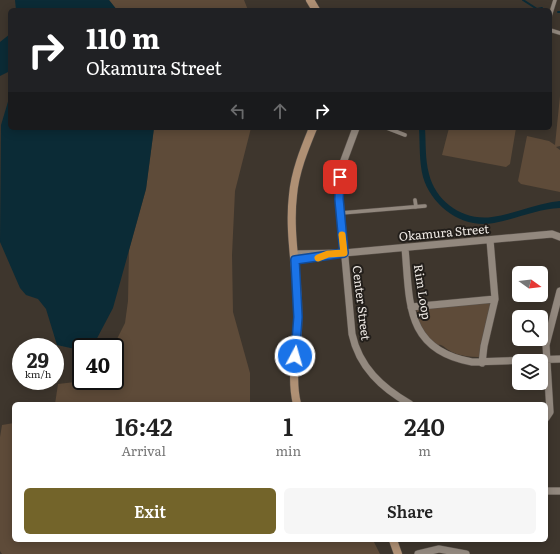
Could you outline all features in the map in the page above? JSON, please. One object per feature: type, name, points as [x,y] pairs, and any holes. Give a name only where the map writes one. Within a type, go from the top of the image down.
[{"type":"street","points":[[298,402],[294,382],[298,327],[292,223],[293,194],[299,165],[312,130]]},
{"type":"street","name":"Center Street","points":[[355,130],[340,177],[340,214],[350,328],[358,356],[376,380],[407,402]]},
{"type":"street","name":"Okamura Street","points":[[295,257],[322,257],[328,254],[554,234],[560,237]]},
{"type":"street","points":[[482,363],[484,346],[495,299],[490,240]]},
{"type":"street","name":"Rim Loop","points":[[405,248],[411,307],[416,327],[430,345],[439,352],[458,360],[482,363],[512,361]]},
{"type":"street","points":[[547,354],[547,341],[560,292]]},
{"type":"street","points":[[411,307],[495,299]]},
{"type":"street","name":"Rim Loop","points":[[548,359],[560,359]]},
{"type":"street","points":[[548,377],[550,412],[548,415]]},
{"type":"street","points":[[548,491],[560,492]]},
{"type":"street","points":[[394,542],[398,554]]},
{"type":"street","points":[[418,554],[439,549],[466,554]]},
{"type":"lane","points":[[552,10],[555,0]]},
{"type":"lane","points":[[398,130],[405,135]]},
{"type":"lane","points":[[415,200],[416,207]]},
{"type":"lane","points":[[340,214],[425,206]]},
{"type":"shaded area","points":[[109,0],[244,0],[247,8],[115,8]]},
{"type":"shaded area","points":[[560,96],[560,146],[556,147],[560,150],[560,192],[521,184],[518,181],[527,136],[549,141],[555,145]]},
{"type":"shaded area","points":[[154,130],[250,130],[235,191],[232,255],[233,312],[250,373],[250,402],[55,402],[57,390],[64,390],[64,383],[72,382],[72,390],[124,390],[124,338],[118,338],[125,323],[128,301],[129,250],[146,189]]},
{"type":"shaded area","points":[[448,130],[516,130],[510,164],[506,167],[442,155]]},
{"type":"shaded area","points":[[495,299],[483,357],[457,354],[442,345],[436,344],[421,326],[416,306]]},
{"type":"shaded area","points":[[12,423],[12,542],[374,542],[380,554],[2,554],[0,551],[0,437],[2,425]]},
{"type":"water","points":[[15,0],[109,0],[115,8],[16,8]]},
{"type":"water","points":[[8,36],[8,72],[0,76],[0,42]]},
{"type":"water","points":[[8,102],[8,130],[154,130],[146,189],[113,308],[97,338],[72,338],[72,348],[64,347],[64,338],[55,338],[46,309],[38,299],[26,295],[20,288],[0,242],[1,125]]},
{"type":"water","points":[[419,130],[425,130],[427,163],[433,184],[444,201],[461,213],[471,216],[492,217],[560,201],[560,208],[543,210],[494,223],[471,223],[450,214],[434,198],[427,188],[423,177],[420,159]]},
{"type":"waterway","points":[[523,0],[535,8]]},
{"type":"slow traffic","points":[[318,258],[328,254],[344,253],[342,235]]},
{"type":"route","points":[[295,356],[298,327],[295,260],[322,257],[328,254],[344,253],[339,199],[340,177]]}]
